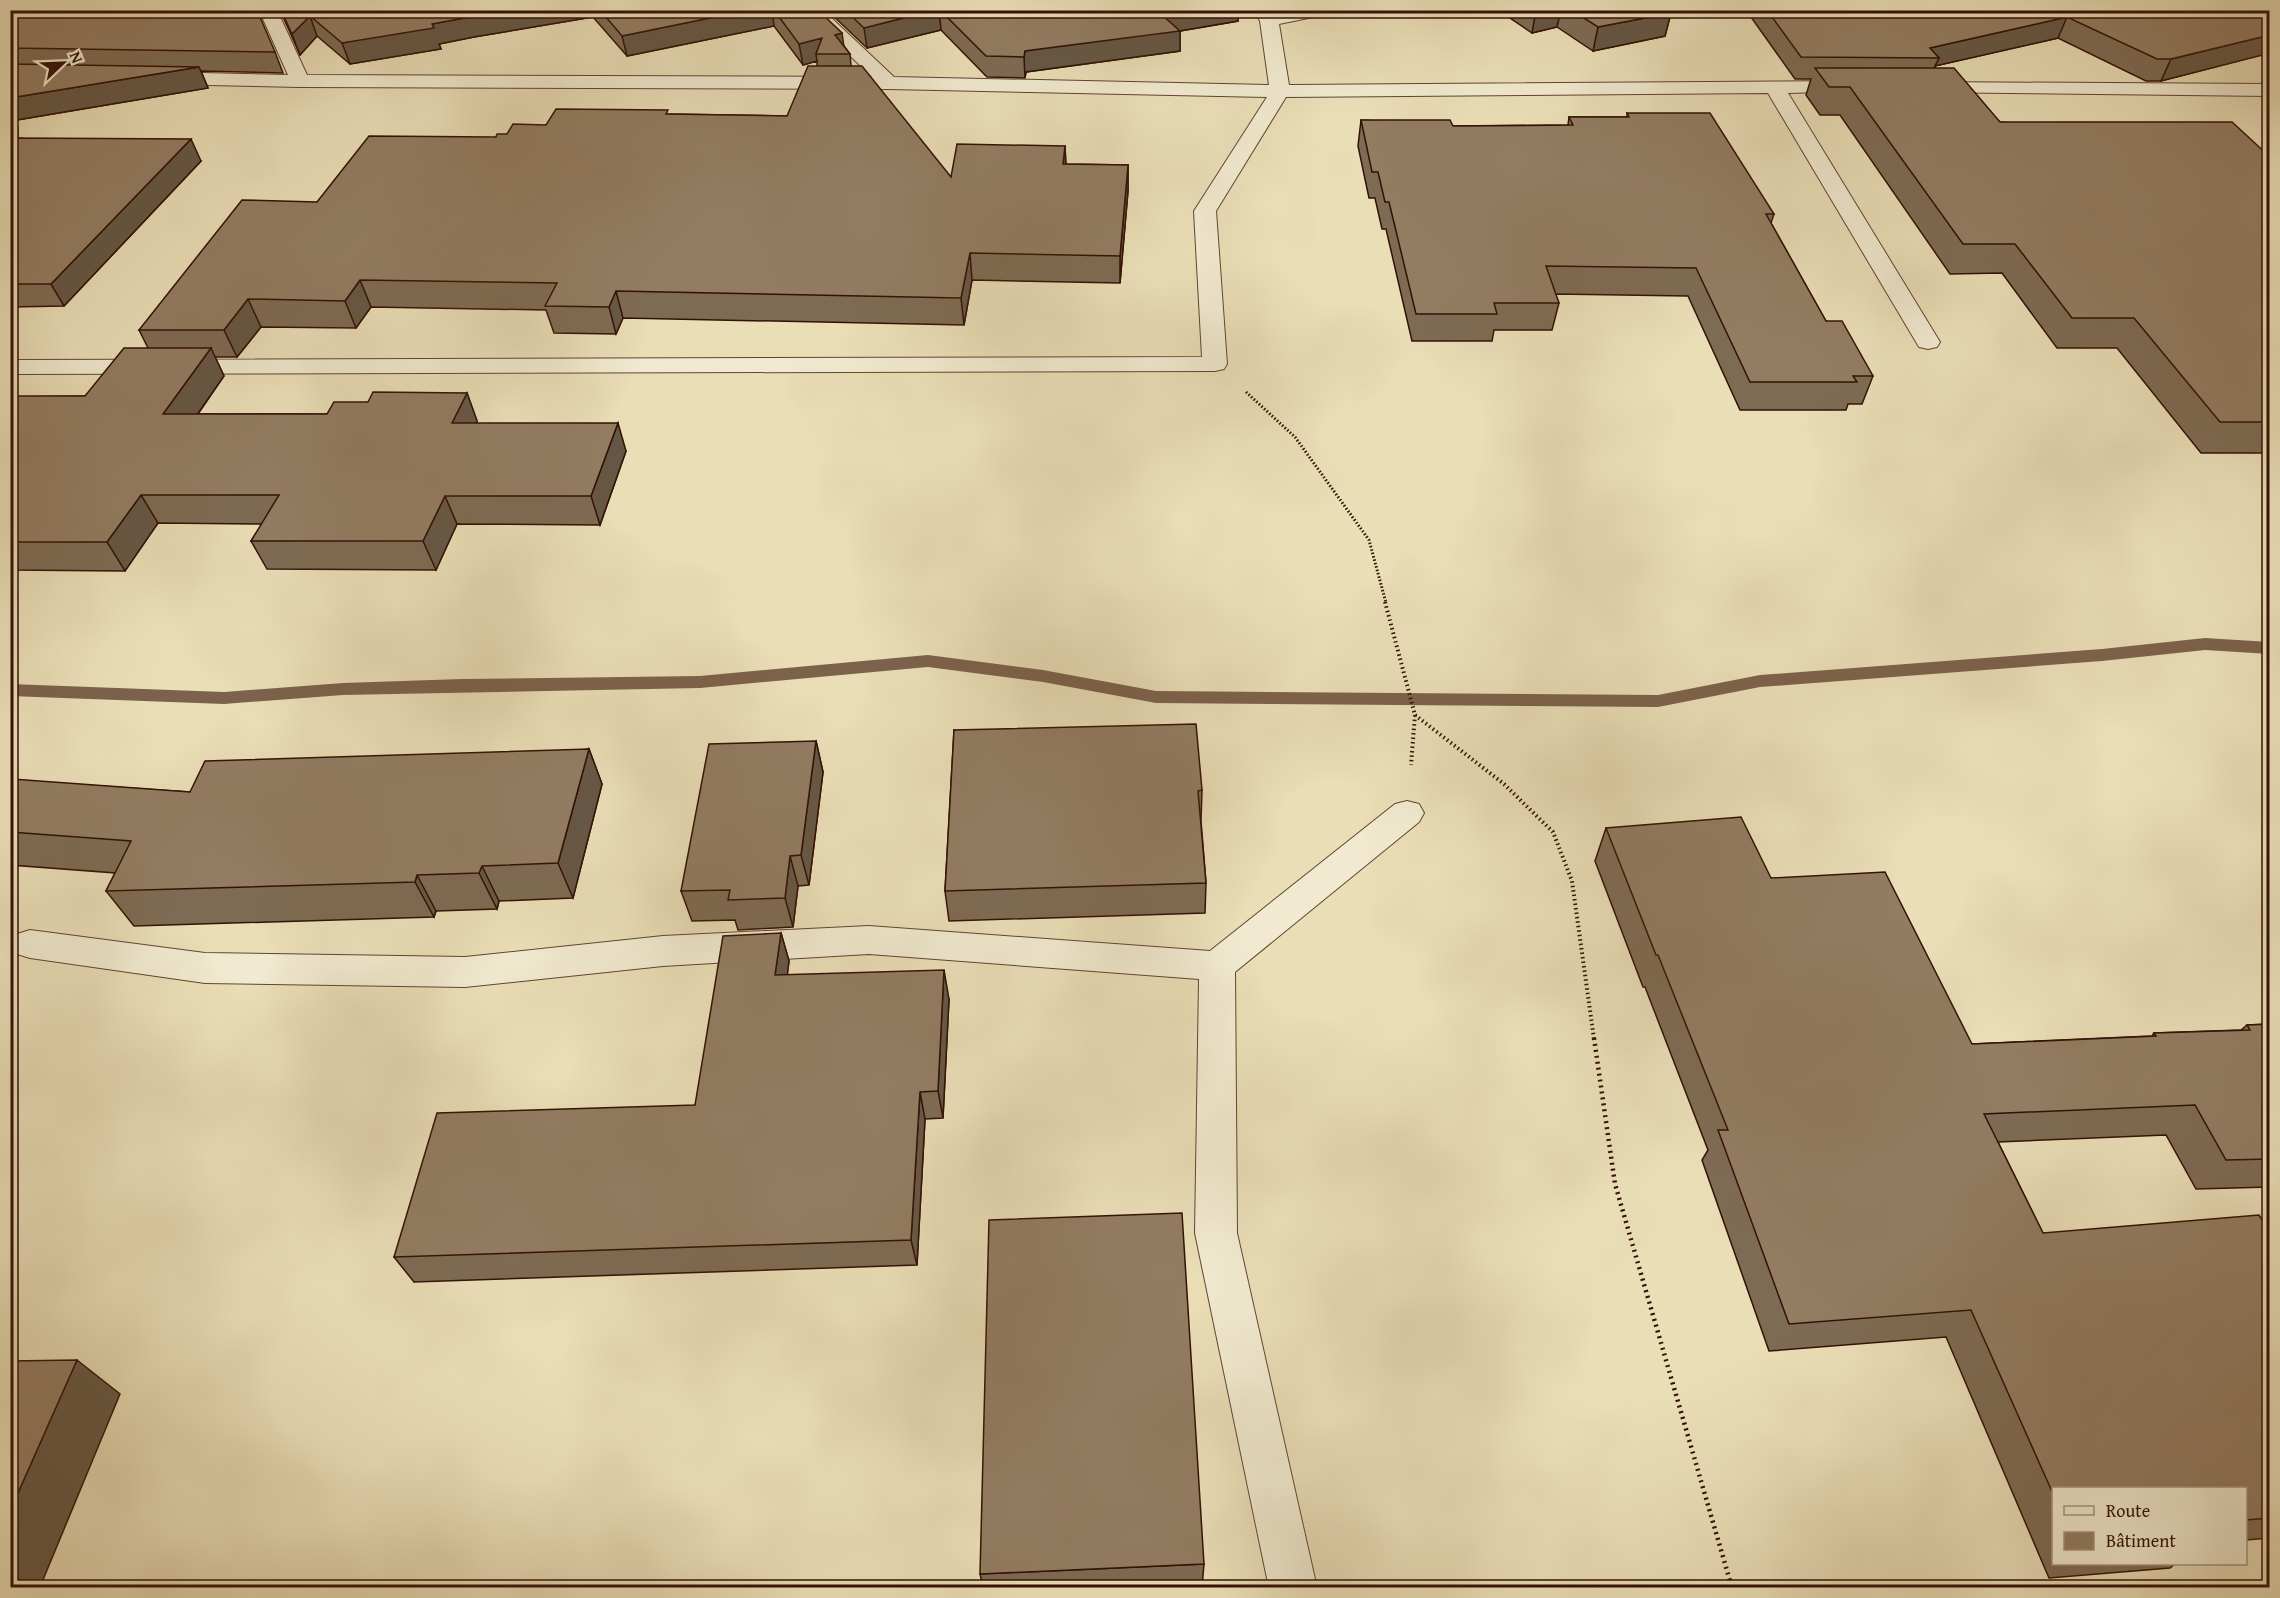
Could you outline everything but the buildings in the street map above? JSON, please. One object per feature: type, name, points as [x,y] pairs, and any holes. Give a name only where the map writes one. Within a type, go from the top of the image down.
[{"type":"street","points":[[268,10],[300,81]]},
{"type":"street","points":[[812,10],[889,83]]},
{"type":"street","points":[[10,368],[1215,363],[1205,211],[1280,91],[1265,16],[1322,10]]},
{"type":"street","points":[[139,78],[300,81],[889,83],[1280,91],[1868,88]]},
{"type":"street","points":[[1774,87],[1928,342]]},
{"type":"street","points":[[1904,88],[2270,90]]},
{"type":"street","points":[[30,944],[206,968],[465,972],[663,951],[869,940],[1217,966],[1407,813]]},
{"type":"street","points":[[1217,966],[1216,1233],[1293,1587]]},
{"type":"path","points":[[1215,363],[1295,437],[1369,540],[1416,715],[1407,813]]},
{"type":"path","points":[[1416,715],[1504,784],[1553,832],[1572,881],[1615,1184],[1732,1587]]},
{"type":"waterway","points":[[10,690],[224,698],[343,689],[700,682],[928,661],[1043,676],[1156,697],[1658,701],[1760,681],[2102,655],[2205,644],[2270,648]]}]
